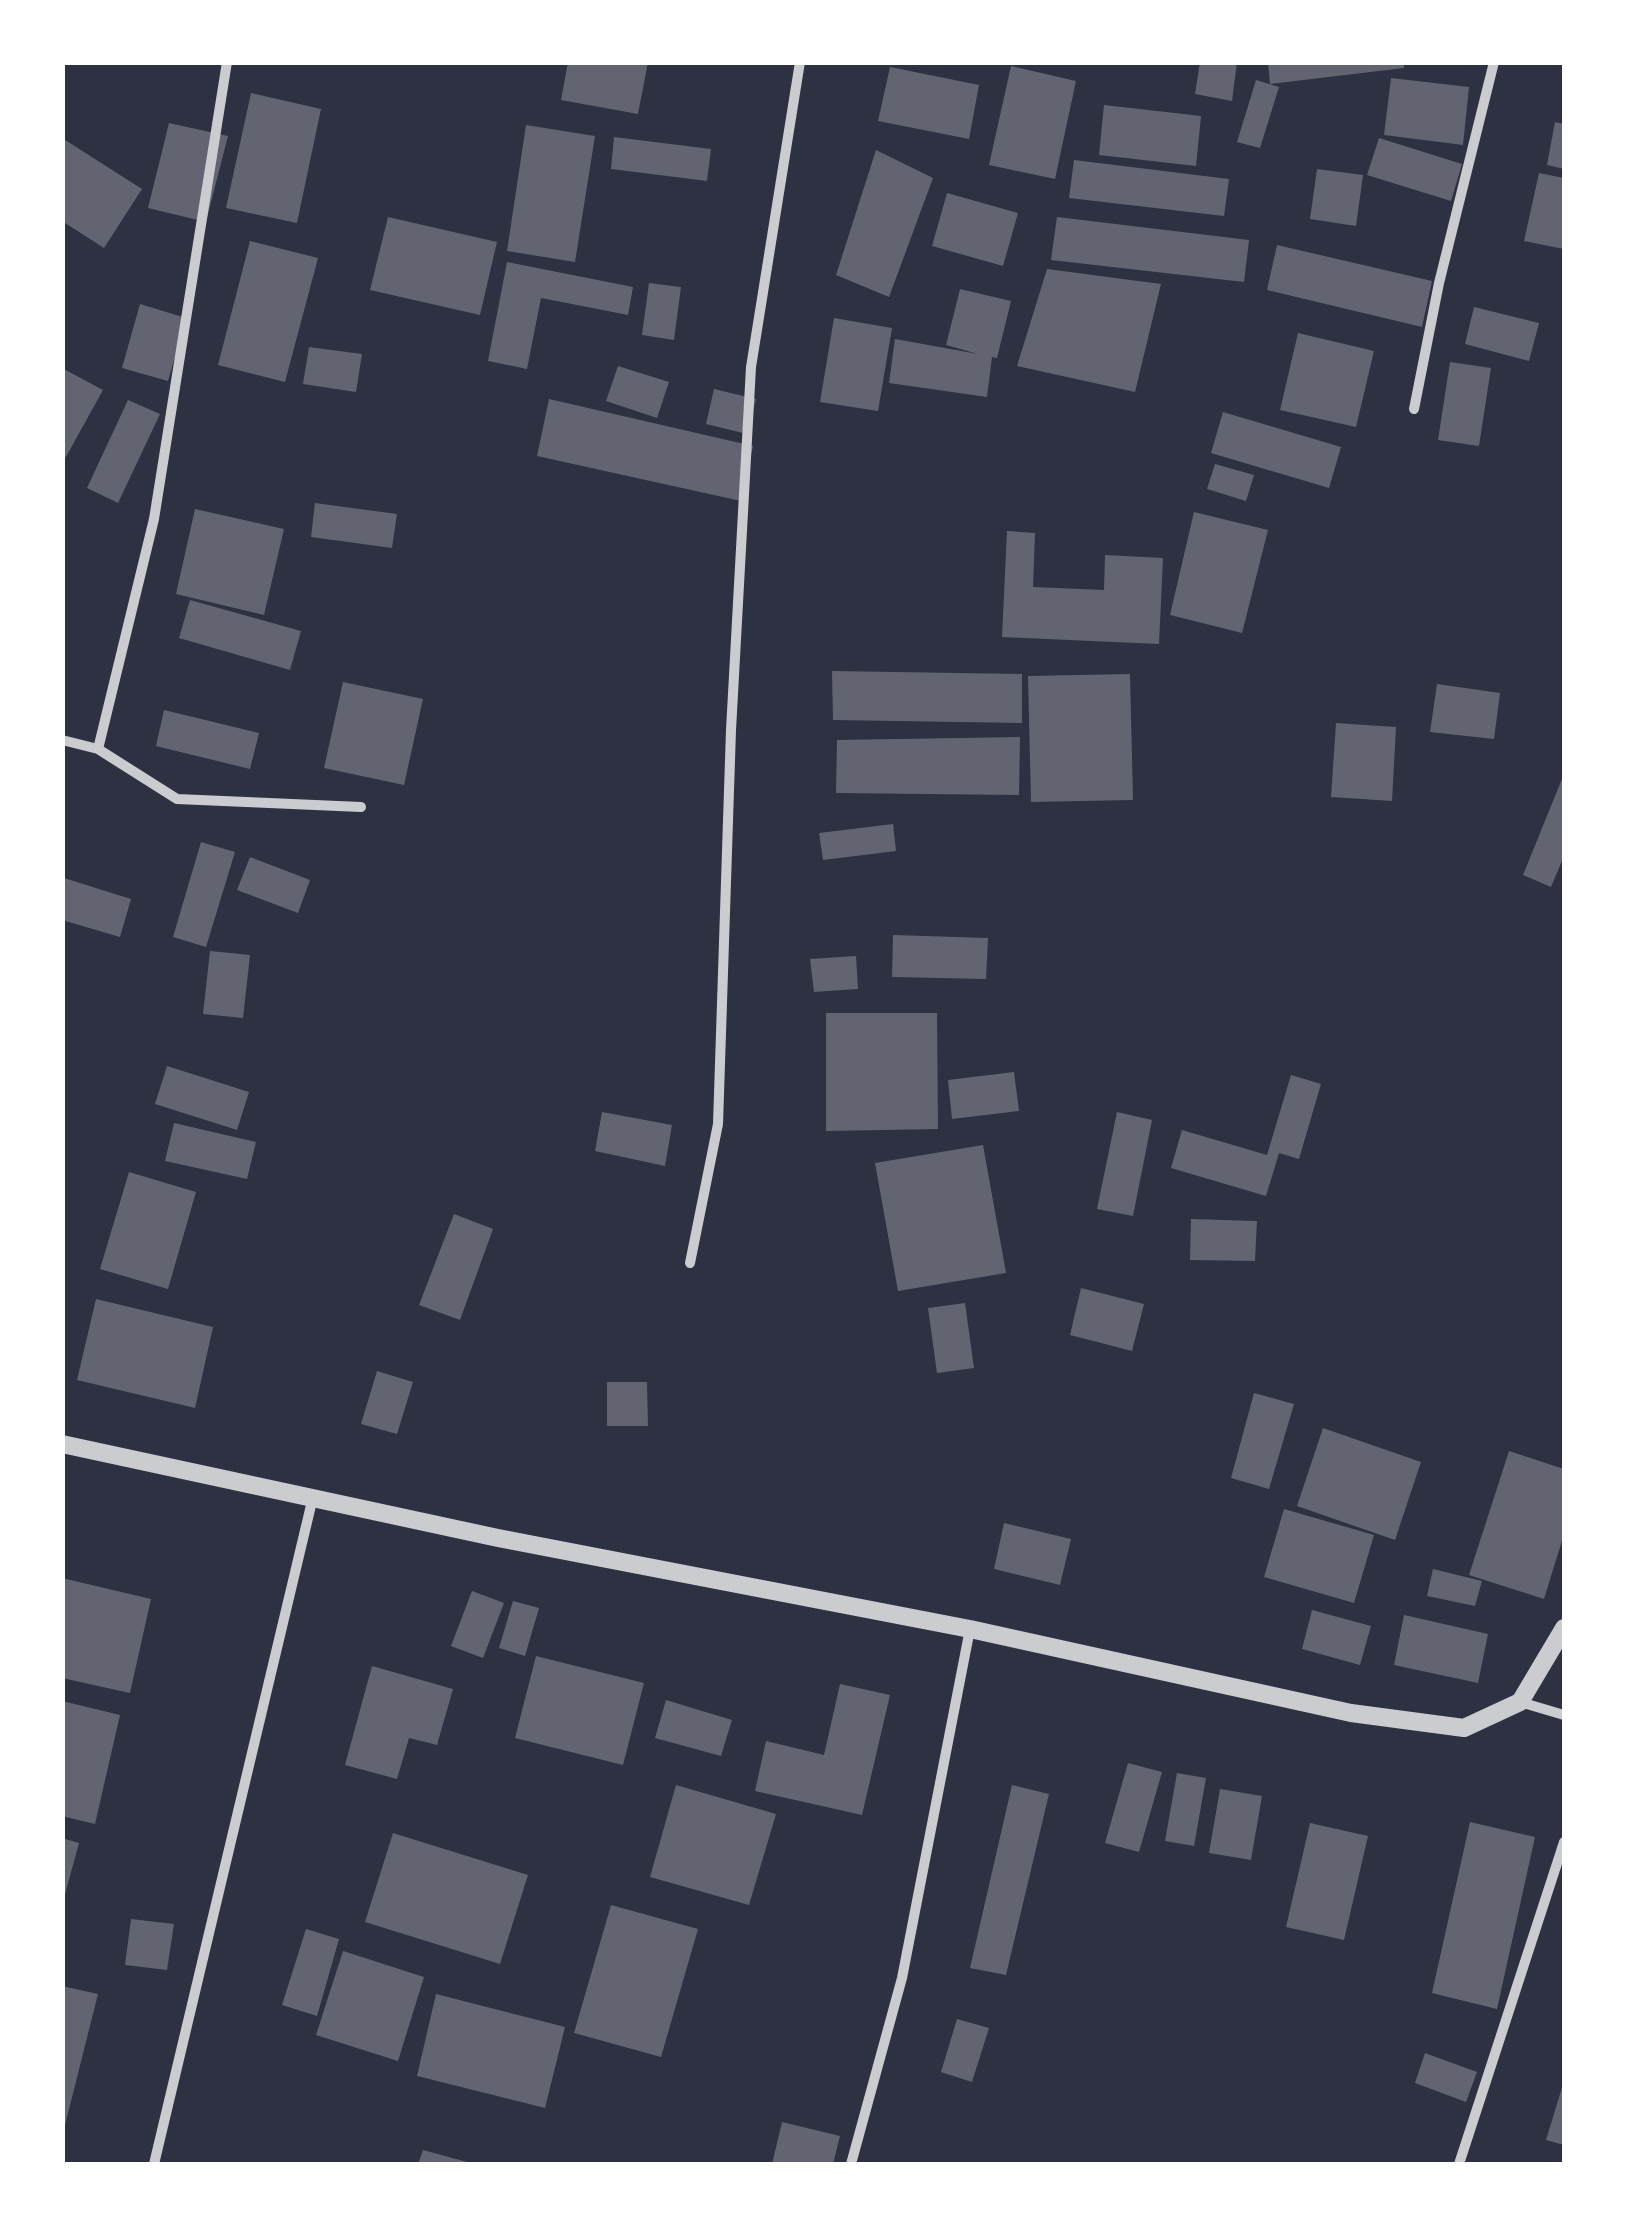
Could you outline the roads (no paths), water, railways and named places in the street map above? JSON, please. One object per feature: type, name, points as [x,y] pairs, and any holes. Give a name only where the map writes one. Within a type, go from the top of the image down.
[{"type":"street","points":[[98,749],[154,518],[226,62]]},
{"type":"street","points":[[690,1263],[718,1124],[730,730],[751,367],[800,62]]},
{"type":"street","points":[[1414,409],[1439,283],[1494,62]]},
{"type":"street","points":[[62,740],[98,749],[177,799],[361,807]]},
{"type":"street","points":[[62,1444],[498,1538],[970,1629],[1351,1713],[1464,1728],[1520,1702],[1564,1628]]},
{"type":"street","points":[[154,2164],[313,1498]]},
{"type":"street","points":[[851,2164],[902,1978],[970,1629]]},
{"type":"street","points":[[1520,1702],[1564,1715]]},
{"type":"street","points":[[1460,2164],[1564,1842]]}]
